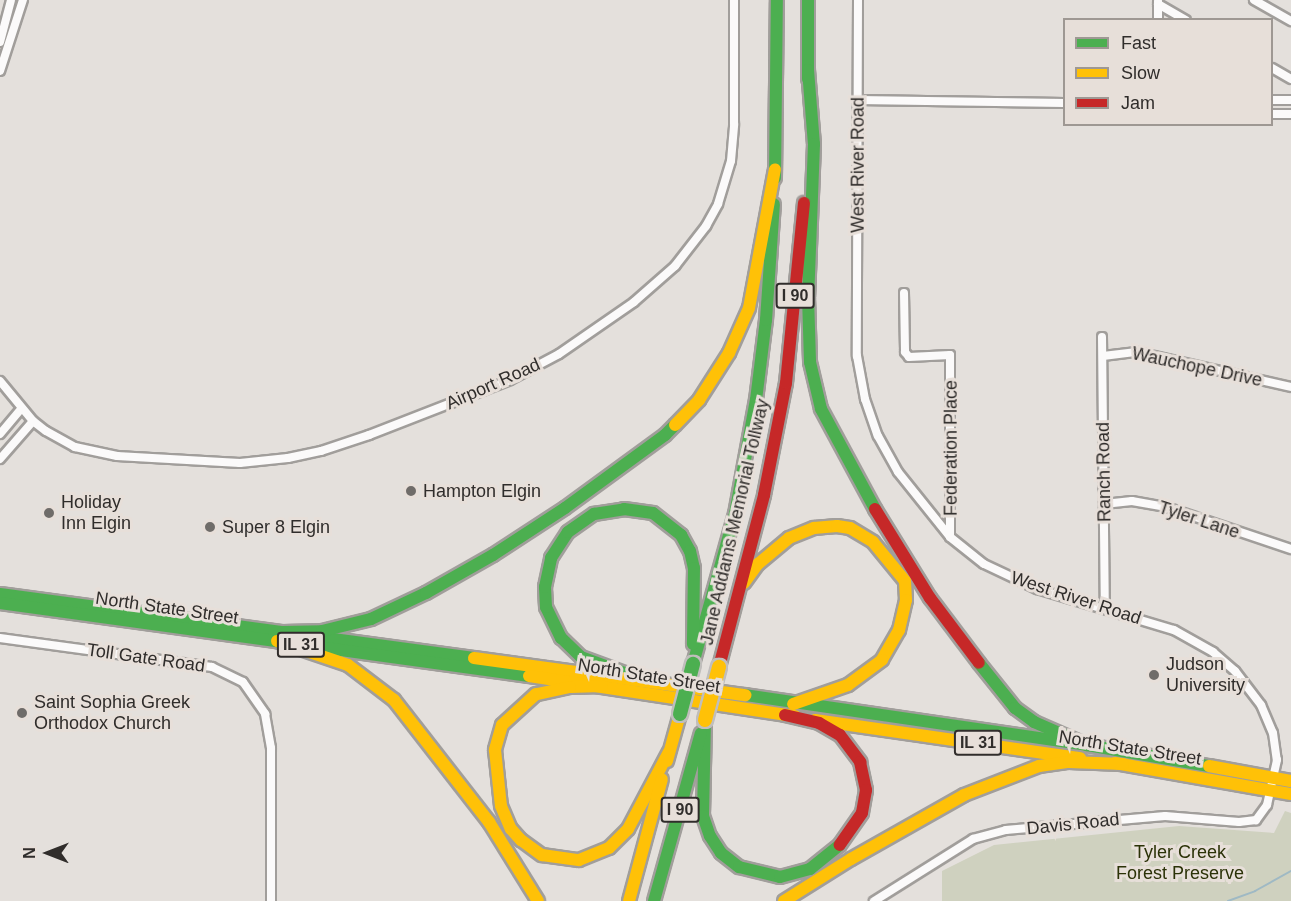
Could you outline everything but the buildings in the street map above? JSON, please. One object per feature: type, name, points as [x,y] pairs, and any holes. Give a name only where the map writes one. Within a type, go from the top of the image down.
[{"type":"main road","name":"Jane Addams Memorial Tollway","points":[[629,901],[735,514],[756,400],[770,274],[775,170],[777,0]]},
{"type":"main road","name":"Jane Addams Memorial Tollway","points":[[654,901],[741,586],[764,495],[786,383],[804,201],[808,0]]},
{"type":"main road","points":[[808,70],[814,144],[808,297],[810,362],[821,409],[847,461],[930,598],[993,681],[1016,708],[1034,722],[1087,745]]},
{"type":"main road","points":[[280,637],[322,631],[371,619],[426,592],[492,555],[566,508],[665,435],[699,400],[729,353],[749,308],[775,170]]},
{"type":"main road","points":[[646,681],[582,657],[561,639],[546,607],[545,587],[551,558],[568,532],[594,514],[624,509],[653,513],[681,535],[690,551],[694,568],[693,664]]},
{"type":"main road","points":[[741,586],[758,564],[780,544],[802,531],[827,526],[844,527],[864,536],[891,561],[905,581],[906,600],[899,630],[882,660],[848,685],[789,709]]},
{"type":"main road","name":"North State Street","points":[[0,594],[602,686],[1087,745],[1273,784],[1291,794]]},
{"type":"main road","name":"North State Street","points":[[0,603],[646,681],[789,709],[1123,764],[1273,784],[1291,781]]},
{"type":"main road","points":[[280,637],[348,664],[394,700],[489,822],[538,901]]},
{"type":"main road","points":[[602,686],[570,687],[536,694],[502,725],[495,750],[496,780],[501,806],[511,829],[521,840],[542,855],[579,860],[609,848],[628,829],[669,752]]},
{"type":"main road","points":[[705,720],[703,816],[710,836],[721,853],[739,867],[764,875],[780,877],[810,869],[846,840],[862,813],[866,790],[860,762],[840,735],[789,709]]},
{"type":"main road","points":[[784,901],[850,859],[964,795],[1039,766],[1069,762],[1123,764]]},
{"type":"street","points":[[0,42],[11,0]]},
{"type":"street","points":[[0,71],[23,0]]},
{"type":"street","name":"Airport Road","points":[[0,381],[33,421],[75,447],[117,456],[209,462],[288,458],[359,439],[467,398],[559,354],[634,302],[675,266],[693,245],[718,204],[731,161],[734,124],[734,0]]},
{"type":"street","name":"West River Road","points":[[858,0],[857,356],[865,399],[878,436],[898,472],[950,537],[978,560],[1010,578],[1037,589],[1174,630],[1207,647],[1235,671],[1261,705],[1273,733],[1277,760],[1273,784]]},
{"type":"street","points":[[1254,0],[1291,21]]},
{"type":"street","points":[[1158,2],[1158,18]]},
{"type":"street","points":[[1158,2],[1183,18]]},
{"type":"street","points":[[1273,69],[1291,79]]},
{"type":"street","points":[[858,100],[1063,103]]},
{"type":"street","points":[[1273,100],[1291,100]]},
{"type":"street","points":[[1273,114],[1291,114]]},
{"type":"street","name":"Federation Place","points":[[904,293],[905,352],[909,357],[950,356],[950,537]]},
{"type":"street","name":"Ranch Road","points":[[1102,337],[1105,608]]},
{"type":"street","name":"Wauchope Drive","points":[[1103,356],[1137,352],[1291,387]]},
{"type":"street","points":[[0,434],[21,409]]},
{"type":"street","points":[[0,459],[33,421]]},
{"type":"street","name":"Tyler Lane","points":[[1104,504],[1132,501],[1166,507],[1291,549]]},
{"type":"street","name":"Toll Gate Road","points":[[0,638],[212,667],[243,682],[266,714],[271,748],[271,901]]},
{"type":"street","name":"Davis Road","points":[[874,901],[961,846],[983,836],[1006,831],[1154,817],[1251,821],[1263,812],[1273,784]]},
{"type":"green space","name":"Tyler Creek Forest Preserve","points":[[1285,811],[1291,813],[1291,901],[942,901],[942,871],[994,845],[1179,826],[1274,833]]},
{"type":"waterway","points":[[1228,901],[1255,891],[1291,871]]},
{"type":"traffic: fast","points":[[775,178],[777,0]]},
{"type":"traffic: fast","points":[[808,0],[808,79]]},
{"type":"traffic: fast","points":[[808,70],[814,144],[808,297],[810,362],[821,409],[875,509]]},
{"type":"traffic: fast","points":[[693,664],[735,514],[756,400],[766,320],[774,204]]},
{"type":"traffic: fast","points":[[283,632],[322,631],[371,619],[426,593],[493,555],[565,508],[665,435],[675,425]]},
{"type":"traffic: fast","points":[[646,681],[581,657],[561,638],[546,607],[545,587],[551,558],[568,532],[594,514],[624,509],[653,513],[681,535],[690,551],[694,568],[693,644]]},
{"type":"traffic: fast","points":[[0,594],[474,658]]},
{"type":"traffic: fast","points":[[0,603],[529,676]]},
{"type":"traffic: fast","points":[[979,663],[1015,708],[1034,722],[1087,745]]},
{"type":"traffic: fast","points":[[680,714],[693,664]]},
{"type":"traffic: fast","points":[[745,695],[1087,745],[1209,766]]},
{"type":"traffic: fast","points":[[705,720],[703,816],[710,836],[721,853],[739,867],[780,877],[810,869],[840,845]]},
{"type":"traffic: fast","points":[[654,901],[701,733]]},
{"type":"traffic: slow","points":[[675,425],[699,400],[729,353],[749,308],[775,169]]},
{"type":"traffic: slow","points":[[744,583],[758,564],[789,538],[814,528],[837,526],[850,528],[873,542],[905,581],[906,600],[899,630],[882,660],[848,685],[793,704]]},
{"type":"traffic: slow","points":[[277,641],[348,665],[394,700],[489,822],[538,901]]},
{"type":"traffic: slow","points":[[474,658],[745,695]]},
{"type":"traffic: slow","points":[[705,720],[719,667]]},
{"type":"traffic: slow","points":[[529,676],[795,716]]},
{"type":"traffic: slow","points":[[602,686],[570,687],[536,694],[502,725],[495,750],[501,806],[511,829],[521,840],[542,855],[579,860],[609,848],[628,829],[669,752]]},
{"type":"traffic: slow","points":[[667,761],[680,714]]},
{"type":"traffic: slow","points":[[815,720],[1080,758]]},
{"type":"traffic: slow","points":[[784,901],[851,859],[964,795],[1039,766],[1069,762],[1123,764]]},
{"type":"traffic: slow","points":[[1115,763],[1291,794]]},
{"type":"traffic: slow","points":[[1209,766],[1291,781]]},
{"type":"traffic: slow","points":[[629,901],[662,779]]},
{"type":"traffic: jam","points":[[719,667],[764,495],[786,383],[804,203]]},
{"type":"traffic: jam","points":[[875,509],[930,598],[979,663]]},
{"type":"traffic: jam","points":[[785,715],[819,723],[840,735],[860,762],[866,790],[862,813],[840,845]]},
{"type":"place","name":"Hampton Elgin","points":[[411,491]]},
{"type":"place","name":"Holiday Inn Elgin","points":[[49,513]]},
{"type":"place","name":"Super 8 Elgin","points":[[210,527]]},
{"type":"place","name":"Judson University","points":[[1154,675]]},
{"type":"place","name":"Saint Sophia Greek Orthodox Church","points":[[22,713]]}]
